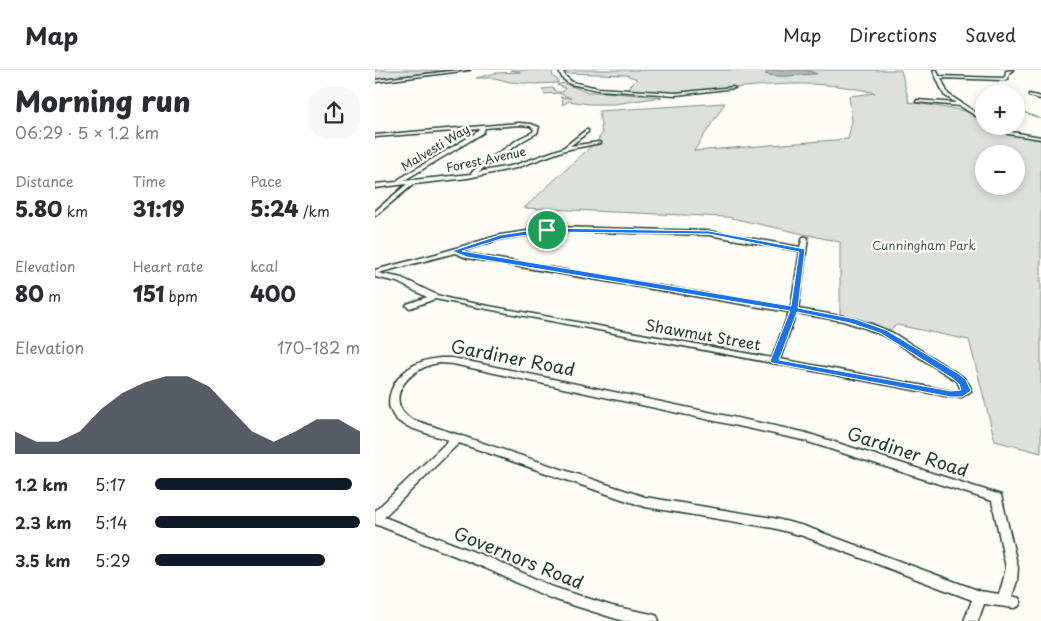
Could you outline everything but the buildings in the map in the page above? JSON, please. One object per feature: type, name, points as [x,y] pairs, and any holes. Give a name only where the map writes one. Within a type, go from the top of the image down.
[{"type":"street","points":[[375,80],[457,70]]},
{"type":"street","points":[[375,80],[468,70]]},
{"type":"street","points":[[560,70],[564,78],[572,84],[601,90],[677,94],[733,88]]},
{"type":"street","points":[[935,70],[946,95],[975,114]]},
{"type":"street","points":[[937,77],[1001,80],[1006,78],[1008,70]]},
{"type":"street","points":[[1031,95],[1041,98]]},
{"type":"street","points":[[917,101],[961,105]]},
{"type":"street","points":[[375,136],[522,124],[533,126],[538,130],[481,167],[473,175]]},
{"type":"street","name":"Malvesti Way","points":[[398,184],[401,180],[481,132],[483,128]]},
{"type":"street","points":[[564,149],[586,131]]},
{"type":"street","points":[[1022,135],[1041,138]]},
{"type":"street","name":"Forest Avenue","points":[[375,186],[411,184],[473,175],[512,167],[564,149],[599,143]]},
{"type":"street","points":[[547,158],[552,154]]},
{"type":"street","points":[[375,214],[411,184]]},
{"type":"street","points":[[375,274],[507,236],[562,229],[715,233],[803,250]]},
{"type":"street","points":[[775,361],[795,309],[805,238]]},
{"type":"street","points":[[455,251],[467,256],[795,309]]},
{"type":"street","points":[[375,274],[399,280],[434,297]]},
{"type":"street","points":[[410,306],[434,297]]},
{"type":"street","name":"Shawmut Street","points":[[434,297],[451,302],[951,394],[959,395],[966,391],[963,382],[955,376],[883,332],[852,321],[795,309]]},
{"type":"street","name":"Gardiner Road","points":[[437,360],[453,361],[823,442],[997,498],[1012,568],[1009,601],[980,597],[804,531],[773,523],[645,502],[456,440],[399,418],[394,411],[393,403],[401,381],[406,374],[419,366],[437,360]]},
{"type":"street","points":[[375,519],[456,440]]},
{"type":"street","name":"Governors Road","points":[[375,519],[490,564],[551,592],[613,612],[652,621]]},
{"type":"street","points":[[971,621],[980,597]]},
{"type":"green space","points":[[375,70],[451,70],[375,79]]},
{"type":"green space","points":[[510,70],[552,70],[553,77],[558,80],[558,83],[535,84],[510,82],[495,78],[476,78],[496,73],[520,72]]},
{"type":"green space","name":"Cunningham Park","points":[[565,70],[901,70],[909,102],[966,111],[975,116],[975,135],[1013,135],[1041,140],[1041,453],[995,441],[969,340],[897,325],[889,330],[840,314],[840,242],[727,217],[524,208],[597,141],[602,134],[599,111],[725,103],[694,151],[848,139],[852,121],[849,96],[875,93],[850,88],[801,84],[673,93],[653,92],[626,90],[637,79],[626,75],[566,73]]},
{"type":"green space","points":[[563,83],[588,92],[662,97],[614,104],[589,104],[569,101],[562,105],[563,100],[560,97],[571,98],[558,93],[545,94],[542,89],[553,88],[556,92],[563,92],[565,88],[557,85]]},
{"type":"shaded area","points":[[770,70],[806,70],[817,74],[783,76],[765,74]]},
{"type":"waterway","points":[[1025,113],[1041,119]]},
{"type":"route","points":[[547,230],[500,237],[455,251],[467,256],[795,309],[775,361],[951,394],[959,395],[966,391],[967,388],[963,382],[955,376],[883,332],[852,321],[795,309],[803,250],[709,233],[547,230]]}]
